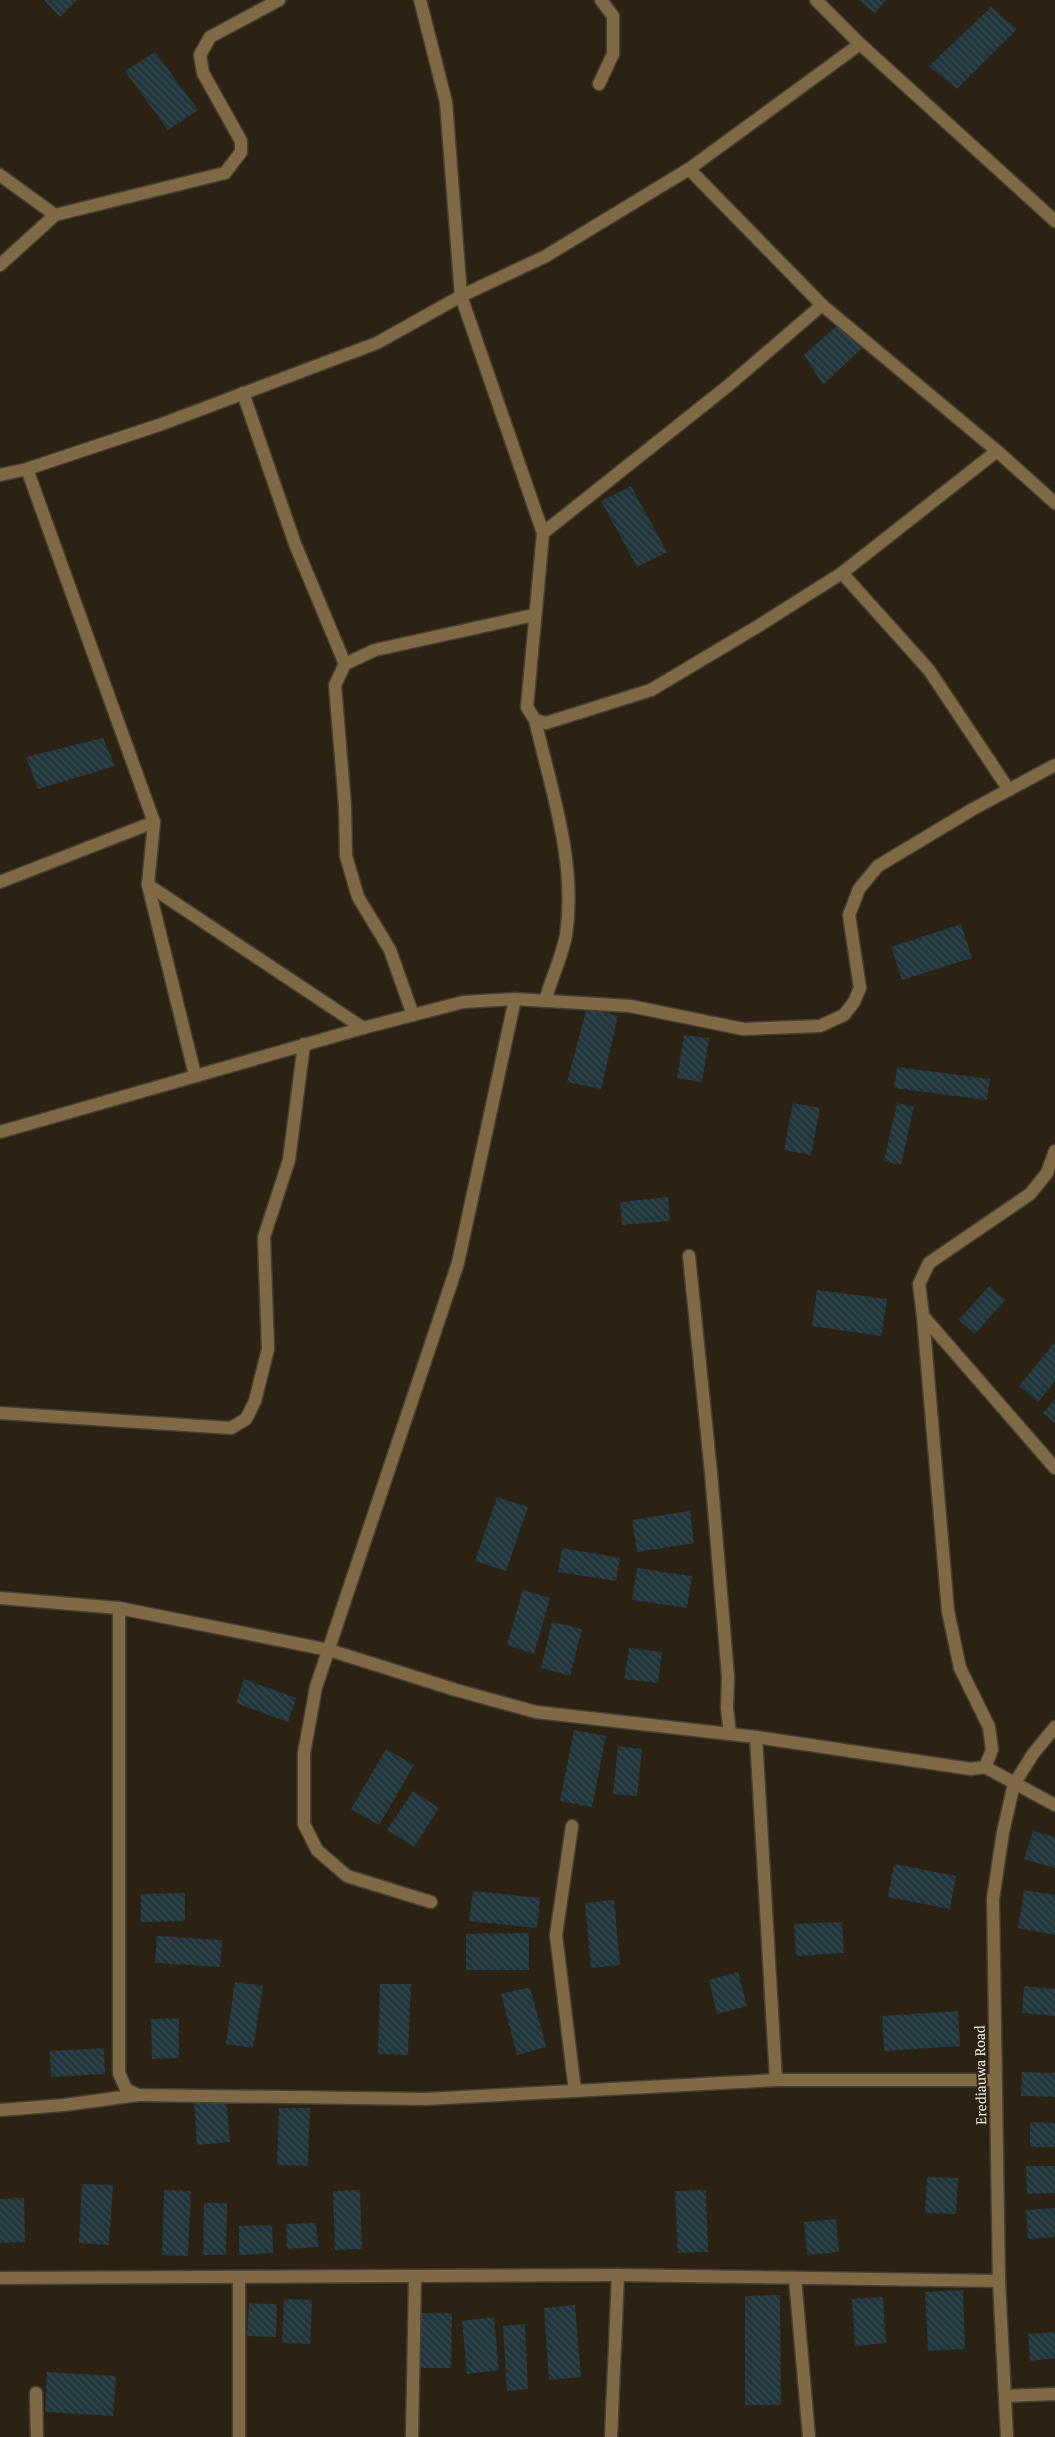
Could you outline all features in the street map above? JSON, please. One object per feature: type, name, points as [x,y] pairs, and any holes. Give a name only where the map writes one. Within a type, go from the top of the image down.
[{"type":"street","points":[[0,265],[55,214],[224,173],[241,152],[241,141],[203,74],[200,56],[210,37],[280,0]]},
{"type":"street","points":[[420,0],[446,102],[461,296],[543,533],[527,707],[536,720],[566,856],[568,893],[566,936],[544,1000]]},
{"type":"street","points":[[599,84],[613,54],[613,16],[601,0]]},
{"type":"street","points":[[816,0],[860,44],[1055,221]]},
{"type":"street","points":[[0,475],[27,469],[162,424],[377,343],[461,296],[546,256],[689,169],[860,44]]},
{"type":"street","points":[[689,169],[822,305],[997,451],[1055,503]]},
{"type":"street","points":[[0,175],[55,214]]},
{"type":"street","points":[[543,533],[729,385],[822,305]]},
{"type":"street","points":[[244,393],[295,544],[345,664]]},
{"type":"street","points":[[536,720],[546,723],[651,690],[842,573],[997,451]]},
{"type":"street","points":[[27,469],[154,822],[148,885],[195,1075]]},
{"type":"street","points":[[842,573],[929,670],[1008,790]]},
{"type":"street","points":[[414,1015],[390,950],[358,897],[346,856],[345,806],[335,685],[345,664],[375,650],[534,616]]},
{"type":"street","points":[[0,1132],[304,1044],[463,1002],[514,999],[630,1006],[742,1029],[820,1026],[844,1015],[854,1002],[860,988],[849,915],[859,889],[878,866],[1008,790],[1055,765]]},
{"type":"street","points":[[0,882],[154,822]]},
{"type":"street","points":[[148,885],[363,1028]]},
{"type":"street","points":[[431,1902],[347,1876],[317,1850],[304,1824],[304,1753],[316,1687],[458,1263],[514,999]]},
{"type":"street","points":[[0,1413],[232,1428],[246,1419],[254,1401],[268,1349],[264,1237],[289,1160],[304,1044]]},
{"type":"street","points":[[985,1767],[992,1750],[989,1727],[960,1668],[948,1611],[919,1284],[929,1263],[1051,1178],[1055,1151]]},
{"type":"street","points":[[689,1256],[711,1473],[728,1676],[727,1708],[730,1734]]},
{"type":"street","points":[[923,1316],[1055,1468]]},
{"type":"street","points":[[0,1598],[119,1608],[328,1650],[456,1690],[536,1712],[756,1737],[971,1769],[985,1767],[1055,1805]]},
{"type":"street","points":[[119,1608],[119,2073],[126,2089],[138,2095]]},
{"type":"street","name":"Erediauwa Road","points":[[1007,2437],[999,2282],[993,1898],[1003,1832],[1014,1784],[1033,1754],[1055,1727]]},
{"type":"street","points":[[756,1737],[776,2080]]},
{"type":"street","points":[[572,1826],[556,1935],[575,2091]]},
{"type":"street","points":[[0,2110],[64,2105],[138,2095],[425,2099],[776,2080],[996,2080]]},
{"type":"street","points":[[0,2278],[415,2278],[618,2275],[999,2282]]},
{"type":"street","points":[[611,2437],[618,2275]]},
{"type":"street","points":[[239,2278],[239,2437]]},
{"type":"street","points":[[412,2437],[415,2278]]},
{"type":"street","points":[[795,2278],[809,2437]]},
{"type":"street","points":[[36,2393],[36,2437]]},
{"type":"street","points":[[1005,2396],[1055,2394]]},
{"type":"building","points":[[44,0],[77,0],[60,17]]},
{"type":"building","points":[[858,0],[886,0],[875,13]]},
{"type":"building","points":[[991,7],[1017,29],[957,89],[929,66]]},
{"type":"building","points":[[155,52],[198,110],[168,130],[125,71]]},
{"type":"building","points":[[839,324],[863,347],[823,385],[804,355]]},
{"type":"building","points":[[631,486],[667,552],[637,567],[601,501]]},
{"type":"building","points":[[103,738],[115,766],[38,789],[26,757]]},
{"type":"building","points":[[961,924],[972,958],[902,980],[891,947]]},
{"type":"building","points":[[587,1007],[618,1016],[601,1089],[567,1082]]},
{"type":"building","points":[[684,1035],[709,1038],[702,1082],[677,1078]]},
{"type":"building","points":[[897,1067],[990,1079],[987,1100],[894,1088]]},
{"type":"building","points":[[793,1103],[820,1108],[811,1155],[784,1150]]},
{"type":"building","points":[[897,1103],[914,1107],[901,1165],[884,1161]]},
{"type":"building","points":[[668,1197],[670,1221],[622,1225],[620,1202]]},
{"type":"building","points":[[989,1286],[1005,1300],[975,1334],[959,1320]]},
{"type":"building","points":[[817,1290],[887,1299],[881,1336],[812,1326]]},
{"type":"building","points":[[1055,1342],[1055,1381],[1038,1402],[1019,1386]]},
{"type":"building","points":[[1055,1399],[1055,1423],[1043,1413]]},
{"type":"building","points":[[497,1497],[528,1507],[506,1571],[475,1561]]},
{"type":"building","points":[[690,1511],[694,1543],[637,1552],[632,1520]]},
{"type":"building","points":[[562,1548],[620,1558],[616,1581],[558,1572]]},
{"type":"building","points":[[637,1568],[692,1576],[687,1608],[632,1600]]},
{"type":"building","points":[[523,1590],[550,1598],[534,1654],[507,1645]]},
{"type":"building","points":[[552,1622],[582,1629],[570,1676],[541,1668]]},
{"type":"building","points":[[629,1648],[662,1652],[658,1683],[624,1679]]},
{"type":"building","points":[[244,1679],[296,1698],[288,1722],[236,1703]]},
{"type":"building","points":[[574,1730],[606,1736],[592,1807],[560,1801]]},
{"type":"building","points":[[618,1746],[642,1749],[637,1796],[613,1794]]},
{"type":"building","points":[[386,1749],[414,1765],[379,1825],[351,1809]]},
{"type":"building","points":[[413,1791],[439,1808],[414,1847],[387,1830]]},
{"type":"building","points":[[1033,1831],[1055,1837],[1055,1868],[1024,1859]]},
{"type":"building","points":[[894,1864],[956,1876],[950,1909],[888,1897]]},
{"type":"building","points":[[1024,1890],[1055,1895],[1055,1935],[1018,1928]]},
{"type":"building","points":[[473,1891],[540,1898],[537,1928],[469,1921]]},
{"type":"building","points":[[185,1893],[185,1921],[141,1922],[141,1894]]},
{"type":"building","points":[[614,1900],[620,1965],[591,1968],[585,1903]]},
{"type":"building","points":[[842,1922],[844,1953],[796,1956],[794,1924]]},
{"type":"building","points":[[529,1933],[529,1970],[466,1970],[466,1934]]},
{"type":"building","points":[[157,1936],[222,1940],[220,1967],[155,1963]]},
{"type":"building","points":[[738,1972],[747,2006],[717,2014],[709,1980]]},
{"type":"building","points":[[235,1982],[263,1986],[253,2048],[226,2044]]},
{"type":"building","points":[[380,1984],[411,1984],[408,2055],[378,2054]]},
{"type":"building","points":[[1024,1986],[1055,1989],[1055,2016],[1022,2013]]},
{"type":"building","points":[[530,1987],[546,2047],[517,2055],[501,1994]]},
{"type":"building","points":[[958,2011],[960,2046],[884,2051],[882,2016]]},
{"type":"building","points":[[179,2018],[179,2058],[152,2059],[151,2019]]},
{"type":"building","points":[[104,2048],[105,2074],[51,2077],[50,2051]]},
{"type":"building","points":[[1022,2072],[1055,2073],[1055,2097],[1021,2096]]},
{"type":"building","points":[[226,2097],[230,2142],[197,2145],[194,2100]]},
{"type":"building","points":[[279,2108],[310,2108],[308,2166],[277,2165]]},
{"type":"building","points":[[1030,2122],[1055,2123],[1055,2147],[1030,2147]]},
{"type":"building","points":[[1026,2166],[1055,2166],[1055,2193],[1027,2194]]},
{"type":"building","points":[[927,2177],[958,2178],[956,2214],[925,2213]]},
{"type":"building","points":[[82,2184],[113,2185],[109,2245],[79,2243]]},
{"type":"building","points":[[164,2190],[191,2191],[188,2256],[162,2255]]},
{"type":"building","points":[[360,2190],[362,2249],[335,2250],[333,2191]]},
{"type":"building","points":[[706,2190],[708,2252],[678,2253],[675,2191]]},
{"type":"building","points":[[24,2198],[25,2242],[0,2243],[0,2199]]},
{"type":"building","points":[[204,2203],[227,2203],[226,2255],[203,2255]]},
{"type":"building","points":[[1055,2208],[1055,2237],[1028,2239],[1026,2210]]},
{"type":"building","points":[[836,2219],[839,2252],[807,2255],[804,2222]]},
{"type":"building","points":[[316,2223],[318,2247],[287,2249],[286,2224]]},
{"type":"building","points":[[272,2225],[273,2253],[239,2255],[239,2226]]},
{"type":"building","points":[[963,2290],[965,2349],[928,2351],[925,2292]]},
{"type":"building","points":[[780,2295],[781,2405],[745,2405],[745,2296]]},
{"type":"building","points":[[883,2297],[886,2343],[855,2346],[852,2299]]},
{"type":"building","points":[[284,2299],[312,2300],[310,2344],[282,2343]]},
{"type":"building","points":[[249,2303],[277,2304],[276,2337],[247,2336]]},
{"type":"building","points":[[575,2305],[581,2377],[549,2380],[544,2308]]},
{"type":"building","points":[[420,2313],[452,2313],[451,2368],[419,2368]]},
{"type":"building","points":[[494,2317],[499,2370],[467,2374],[462,2321]]},
{"type":"building","points":[[525,2324],[528,2389],[507,2391],[503,2326]]},
{"type":"building","points":[[1055,2332],[1055,2358],[1030,2361],[1028,2334]]},
{"type":"building","points":[[47,2372],[116,2376],[113,2416],[45,2412]]}]
